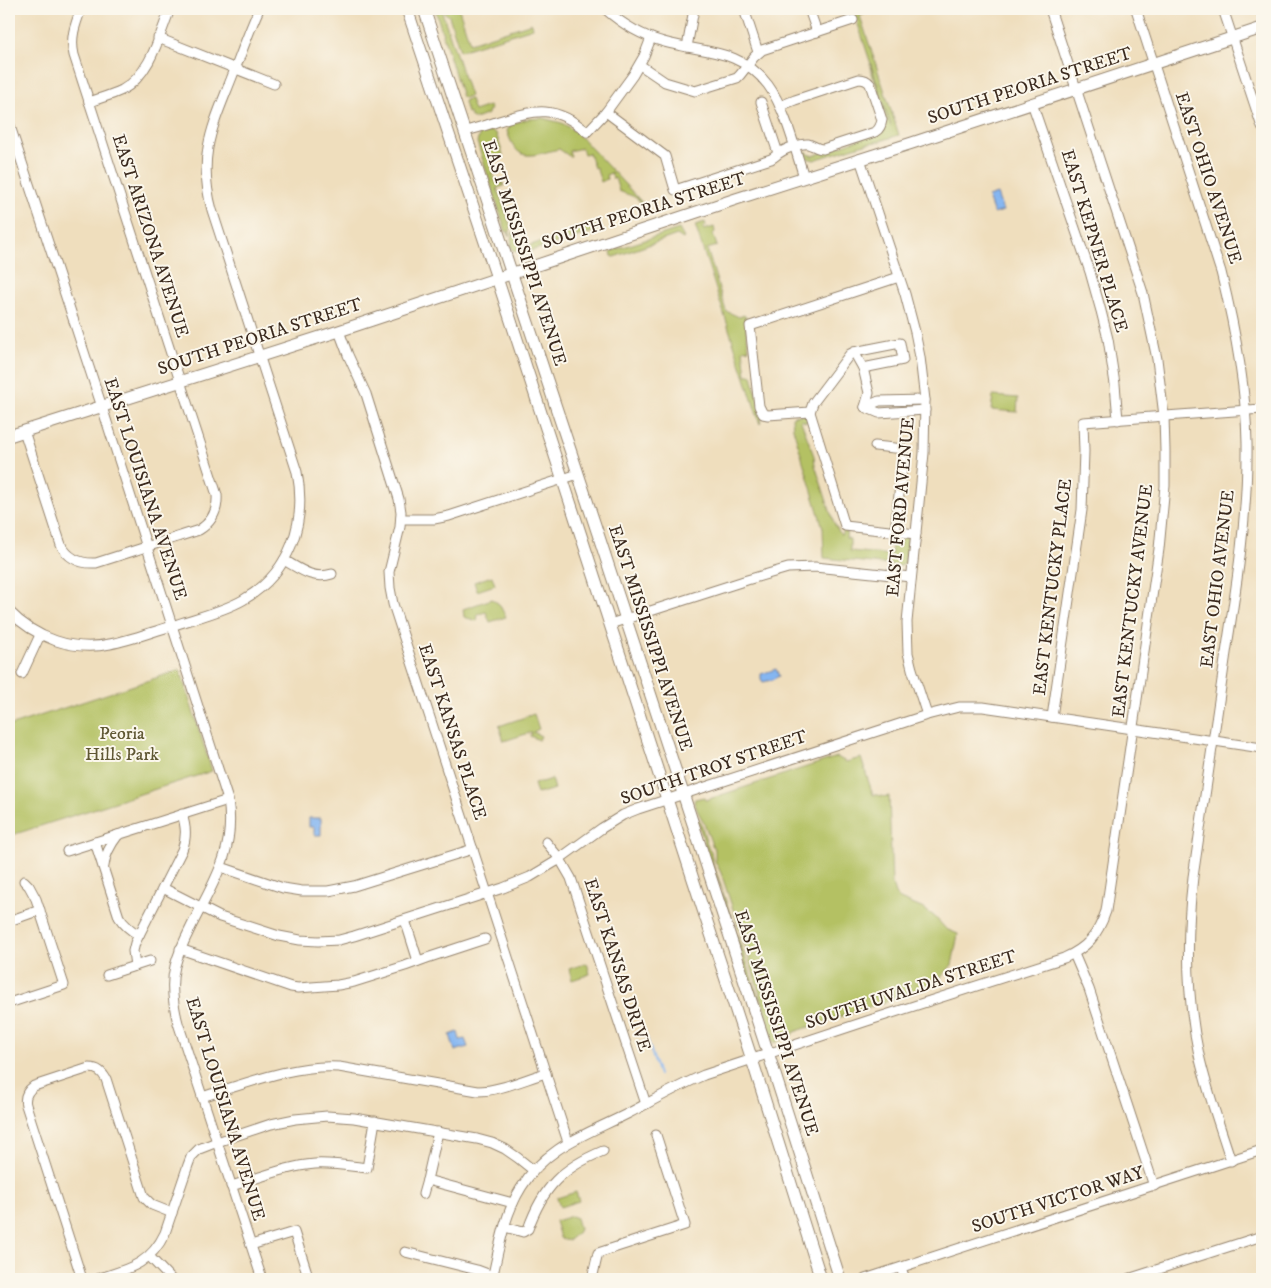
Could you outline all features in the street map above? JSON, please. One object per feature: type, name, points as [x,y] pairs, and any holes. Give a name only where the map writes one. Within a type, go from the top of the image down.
[{"type":"main road","name":"EAST MISSISSIPPI AVENUE","points":[[407,9],[610,624],[822,1279]]},
{"type":"main road","name":"EAST MISSISSIPPI AVENUE","points":[[424,9],[626,619],[840,1279]]},
{"type":"main road","name":"SOUTH PEORIA STREET","points":[[9,436],[339,331],[1262,28]]},
{"type":"main road","points":[[428,73],[456,131],[460,133],[466,132]]},
{"type":"street","name":"EAST ARIZONA AVENUE","points":[[81,9],[73,28],[72,48],[217,495],[217,508],[210,521],[199,530],[147,547]]},
{"type":"street","points":[[89,102],[114,94],[131,84],[144,70],[170,9]]},
{"type":"street","points":[[9,611],[23,624],[40,634],[62,643],[97,646],[124,641],[221,610],[243,600],[271,578],[284,560],[293,542],[300,508],[297,472],[212,210],[206,182],[208,142],[259,9]]},
{"type":"street","points":[[605,9],[624,24],[651,38],[726,54],[747,65],[768,84],[780,106],[804,177]]},
{"type":"street","points":[[688,47],[694,9]]},
{"type":"street","points":[[744,9],[758,52]]},
{"type":"street","points":[[810,9],[817,32]]},
{"type":"street","name":"EAST KENTUCKY AVENUE","points":[[1050,9],[1143,293],[1157,359],[1166,451],[1160,549],[1106,911],[1099,929],[1087,945],[1074,954]]},
{"type":"street","name":"EAST OHIO AVENUE","points":[[1136,9],[1222,272],[1238,346],[1245,410],[1247,474],[1243,536],[1188,928],[1188,980],[1194,1031],[1208,1088],[1231,1160]]},
{"type":"street","points":[[1223,9],[1262,127]]},
{"type":"street","points":[[640,65],[665,82],[695,91],[737,78],[758,52],[853,20]]},
{"type":"street","points":[[158,38],[274,84]]},
{"type":"street","points":[[466,132],[533,112],[560,115],[570,119],[587,132],[606,112],[640,65],[651,38]]},
{"type":"street","points":[[606,112],[665,156],[676,190],[771,159],[782,151],[804,144],[823,149],[877,131],[882,120],[870,84],[863,79],[780,106]]},
{"type":"street","points":[[761,102],[778,153]]},
{"type":"street","name":"EAST KEPNER PLACE","points":[[1032,104],[1088,264],[1101,311],[1116,384],[1118,420]]},
{"type":"street","name":"EAST LOUISIANA AVENUE","points":[[9,123],[228,800],[230,823],[226,852],[221,868],[180,949],[173,978],[173,1000],[178,1023],[262,1279]]},
{"type":"street","name":"EAST FORD AVENUE","points":[[860,159],[899,277],[915,332],[920,357],[925,400],[924,453],[907,622],[908,654],[927,714]]},
{"type":"street","points":[[810,412],[768,416],[763,414],[759,406],[750,326],[899,277]]},
{"type":"street","name":"EAST KANSAS PLACE","points":[[339,331],[366,394],[400,505],[399,535],[389,572],[391,596],[568,1142]]},
{"type":"street","points":[[863,368],[903,360],[900,343],[850,354],[813,403],[810,412],[845,526],[916,534]]},
{"type":"street","points":[[854,352],[863,368],[869,393],[865,407]]},
{"type":"street","points":[[865,407],[879,401],[925,400]]},
{"type":"street","points":[[865,407],[879,413],[925,410]]},
{"type":"street","name":"EAST KENTUCKY PLACE","points":[[1052,717],[1082,510],[1083,422],[1262,409]]},
{"type":"street","points":[[24,431],[61,545],[70,556],[81,562],[96,563],[147,547]]},
{"type":"street","points":[[875,446],[904,449],[895,532]]},
{"type":"street","points":[[401,519],[434,519],[449,516],[578,474]]},
{"type":"street","points":[[284,560],[314,575],[332,574]]},
{"type":"street","points":[[610,624],[738,582],[788,568],[815,567],[912,577]]},
{"type":"street","points":[[22,674],[40,634]]},
{"type":"street","name":"SOUTH TROY STREET","points":[[162,888],[230,921],[279,936],[309,941],[330,941],[347,938],[487,893],[530,877],[560,859],[594,832],[633,811],[927,714],[951,708],[974,706],[1262,748]]},
{"type":"street","points":[[68,851],[228,800]]},
{"type":"street","points":[[135,966],[133,951],[135,943],[185,842],[186,833],[182,814]]},
{"type":"street","points":[[104,869],[107,854],[118,835]]},
{"type":"street","points":[[95,842],[119,917],[130,930],[139,934]]},
{"type":"street","name":"EAST KANSAS DRIVE","points":[[546,842],[560,859],[571,878],[646,1104]]},
{"type":"street","points":[[221,868],[283,888],[302,891],[328,891],[354,886],[473,848]]},
{"type":"street","points":[[9,1003],[64,985],[40,910],[32,890],[24,881]]},
{"type":"street","points":[[9,920],[40,910]]},
{"type":"street","points":[[405,920],[418,961]]},
{"type":"street","points":[[180,949],[298,988],[350,984],[485,939]]},
{"type":"street","points":[[1074,954],[1089,988],[1154,1186]]},
{"type":"street","name":"SOUTH UVALDA STREET","points":[[492,1278],[513,1202],[533,1170],[550,1154],[568,1142],[697,1078],[1074,954]]},
{"type":"street","points":[[107,975],[150,961]]},
{"type":"street","points":[[202,1097],[272,1075],[325,1067],[478,1091],[497,1088],[546,1073]]},
{"type":"street","points":[[82,1279],[25,1100],[29,1090],[34,1086],[89,1068],[99,1070],[104,1074],[144,1197],[152,1205],[172,1212]]},
{"type":"street","points":[[98,1279],[131,1268],[149,1256],[161,1240],[190,1160],[199,1149],[271,1124],[316,1116],[338,1117],[375,1121],[470,1137],[492,1143],[513,1154],[533,1170]]},
{"type":"street","points":[[231,1186],[299,1166],[332,1164],[367,1168],[375,1121]]},
{"type":"street","points":[[423,1194],[438,1132]]},
{"type":"street","points":[[592,1279],[598,1253],[685,1225],[656,1135]]},
{"type":"street","name":"SOUTH VICTOR WAY","points":[[865,1279],[1262,1150]]},
{"type":"street","points":[[505,1227],[523,1232],[526,1231],[542,1197],[558,1178],[577,1164],[603,1151]]},
{"type":"street","points":[[427,1180],[513,1202]]},
{"type":"street","points":[[250,1245],[294,1232],[309,1279]]},
{"type":"street","points":[[1128,1279],[1262,1236]]},
{"type":"street","points":[[405,1252],[477,1270],[492,1278]]},
{"type":"street","points":[[149,1256],[171,1279]]},
{"type":"street","points":[[901,1268],[905,1279]]},
{"type":"green space","points":[[435,9],[441,9],[470,96],[462,97]]},
{"type":"green space","points":[[443,9],[459,9],[470,43],[532,23],[533,28],[460,51],[449,16]]},
{"type":"green space","points":[[853,9],[863,9],[865,14],[860,16],[899,135],[814,160],[807,158],[805,153],[807,151],[808,154],[813,156],[879,132],[884,128],[886,121],[875,81],[872,77],[870,64],[891,126]]},
{"type":"green space","points":[[470,99],[474,111],[489,106],[491,110],[489,110],[488,114],[475,119],[467,113],[464,102]]},
{"type":"green space","points":[[542,118],[562,123],[576,132],[652,213],[644,210],[631,195],[619,191],[615,178],[613,179],[611,173],[606,175],[607,179],[601,182],[589,153],[584,154],[582,148],[569,151],[571,156],[559,149],[527,155],[516,149],[507,131],[511,124],[528,119]]},
{"type":"green space","points":[[490,131],[496,133],[503,155],[502,158],[489,163],[496,184],[502,182],[504,186],[497,188],[511,227],[509,236],[508,231],[506,232],[477,142],[480,134]]},
{"type":"green space","points":[[705,222],[704,230],[714,227],[715,232],[713,234],[717,246],[707,249],[726,311],[739,317],[744,315],[748,320],[746,328],[749,349],[743,350],[746,375],[752,375],[762,418],[760,424],[695,225]]},
{"type":"green space","points":[[594,224],[596,231],[520,254],[513,251],[510,244],[512,244],[513,232],[518,243],[523,242],[525,247]]},
{"type":"green space","points":[[679,229],[683,239],[677,235],[614,257],[612,256],[611,251]]},
{"type":"green space","points":[[993,396],[1018,398],[1017,412],[991,410]]},
{"type":"green space","points":[[806,414],[808,421],[801,421],[814,456],[815,465],[834,523],[841,535],[845,529],[847,530],[846,538],[850,539],[850,551],[891,555],[892,545],[900,545],[901,536],[908,537],[905,563],[901,566],[824,558],[823,528],[793,428],[793,416]]},
{"type":"green space","points":[[492,576],[495,585],[477,591],[474,582]]},
{"type":"green space","points":[[492,599],[499,604],[506,617],[490,622],[486,612],[478,614],[477,621],[464,617],[463,609]]},
{"type":"green space","name":"Peoria Hills Park","points":[[180,670],[212,771],[9,836],[9,726]]},
{"type":"green space","points":[[534,714],[539,729],[533,732],[541,736],[539,740],[530,736],[532,732],[504,741],[499,726]]},
{"type":"green space","points":[[837,757],[846,762],[861,758],[873,795],[889,796],[892,884],[895,894],[900,899],[924,909],[934,916],[946,929],[958,934],[952,965],[933,986],[794,1032],[791,1036],[787,1034],[788,1037],[774,1043],[770,1039],[767,1017],[748,951],[721,873],[715,861],[715,850],[694,802],[695,799],[704,797],[706,800]]},
{"type":"green space","points":[[552,779],[555,789],[537,794],[534,784]]},
{"type":"green space","points":[[696,816],[701,823],[711,851],[713,865],[711,865]]},
{"type":"green space","points":[[713,865],[746,958],[765,1030]]},
{"type":"green space","points":[[587,963],[590,974],[572,980],[569,969]]},
{"type":"green space","points":[[576,1192],[579,1201],[560,1207],[557,1198]]},
{"type":"green space","points":[[572,1216],[576,1218],[579,1229],[577,1233],[569,1240],[560,1238],[555,1221]]},
{"type":"water","points":[[997,194],[1003,211],[994,214],[988,197]]},
{"type":"water","points":[[776,669],[779,676],[763,682],[761,674]]},
{"type":"water","points":[[309,818],[321,818],[321,835],[314,835],[314,827],[309,827]]},
{"type":"water","points":[[458,1032],[460,1040],[465,1039],[468,1047],[455,1051],[450,1035]]},
{"type":"waterway","points":[[644,1030],[659,1075]]}]
